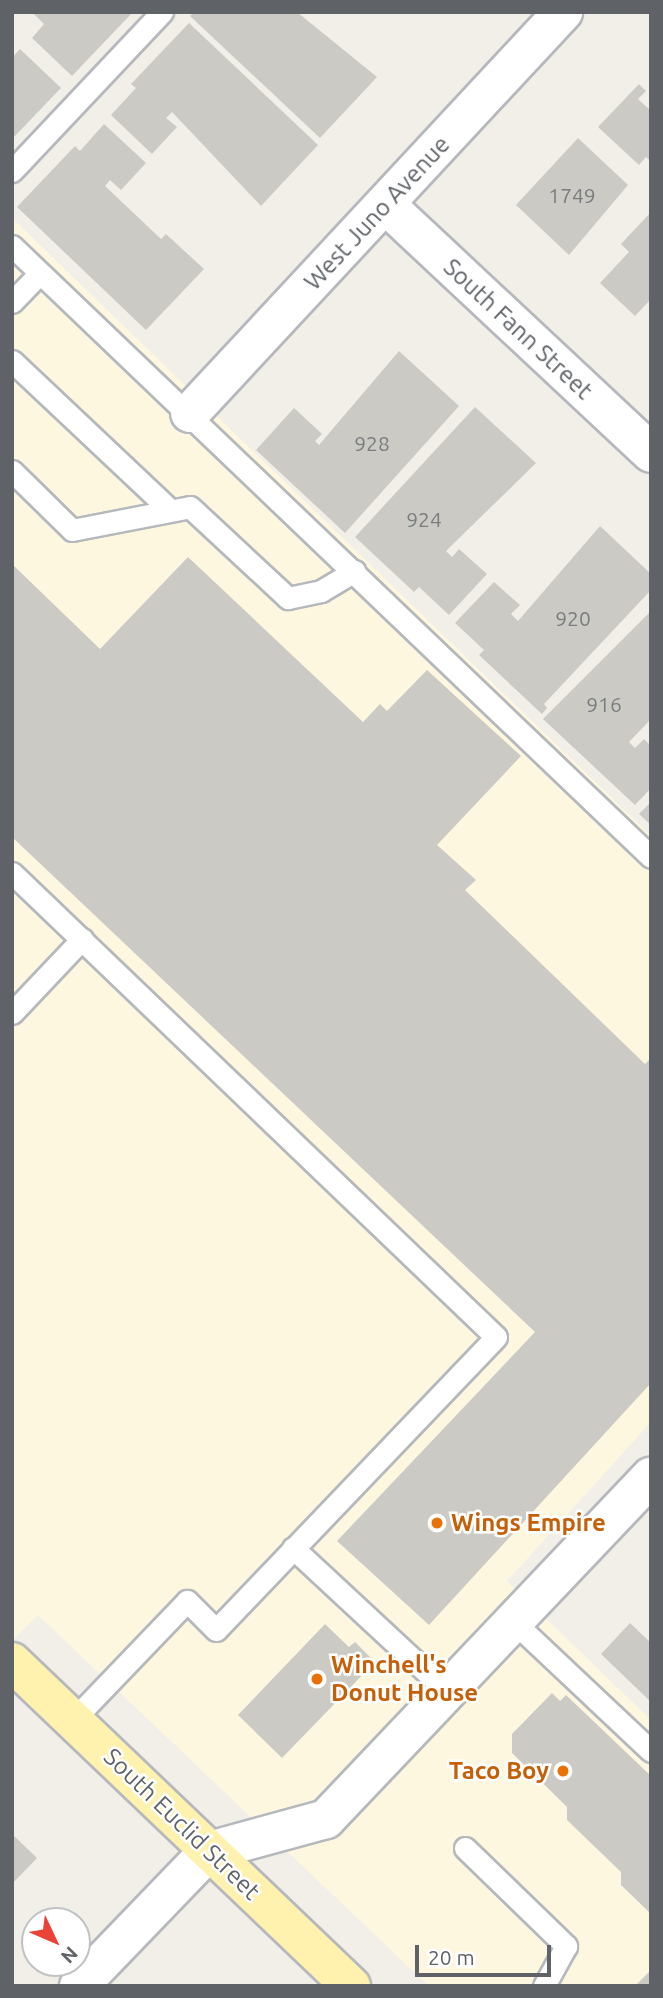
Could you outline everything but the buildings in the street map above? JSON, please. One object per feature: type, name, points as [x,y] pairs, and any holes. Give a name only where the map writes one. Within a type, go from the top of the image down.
[{"type":"main road","name":"South Euclid Street","points":[[12,1662],[351,1986]]},
{"type":"street","name":"West Juno Avenue","points":[[190,413],[562,12]]},
{"type":"street","name":"South Fann Street","points":[[385,204],[651,453]]},
{"type":"street","points":[[79,1986],[209,1851],[326,1819],[651,1477]]},
{"type":"lane","points":[[12,171],[162,12]]},
{"type":"lane","points":[[12,246],[190,413],[651,857]]},
{"type":"lane","points":[[12,302],[40,272]]},
{"type":"lane","points":[[12,361],[170,510]]},
{"type":"lane","points":[[12,471],[72,530],[190,507],[288,598],[321,591],[354,571]]},
{"type":"lane","points":[[12,873],[496,1336],[216,1630],[187,1601],[73,1720]]},
{"type":"lane","points":[[12,1013],[82,939]]},
{"type":"lane","points":[[293,1548],[448,1692]]},
{"type":"lane","points":[[514,1622],[651,1751]]},
{"type":"lane","points":[[465,1848],[566,1946],[544,1986]]},
{"type":"shaded area","points":[[12,218],[651,836],[651,1422],[507,1581],[651,1720],[651,1986],[429,1986],[38,1615],[12,1641]]},
{"type":"place","name":"Wings Empire","points":[[437,1523]]},
{"type":"place","name":"Winchell's Donut House","points":[[317,1679]]},
{"type":"place","name":"Taco Boy","points":[[563,1771]]}]
